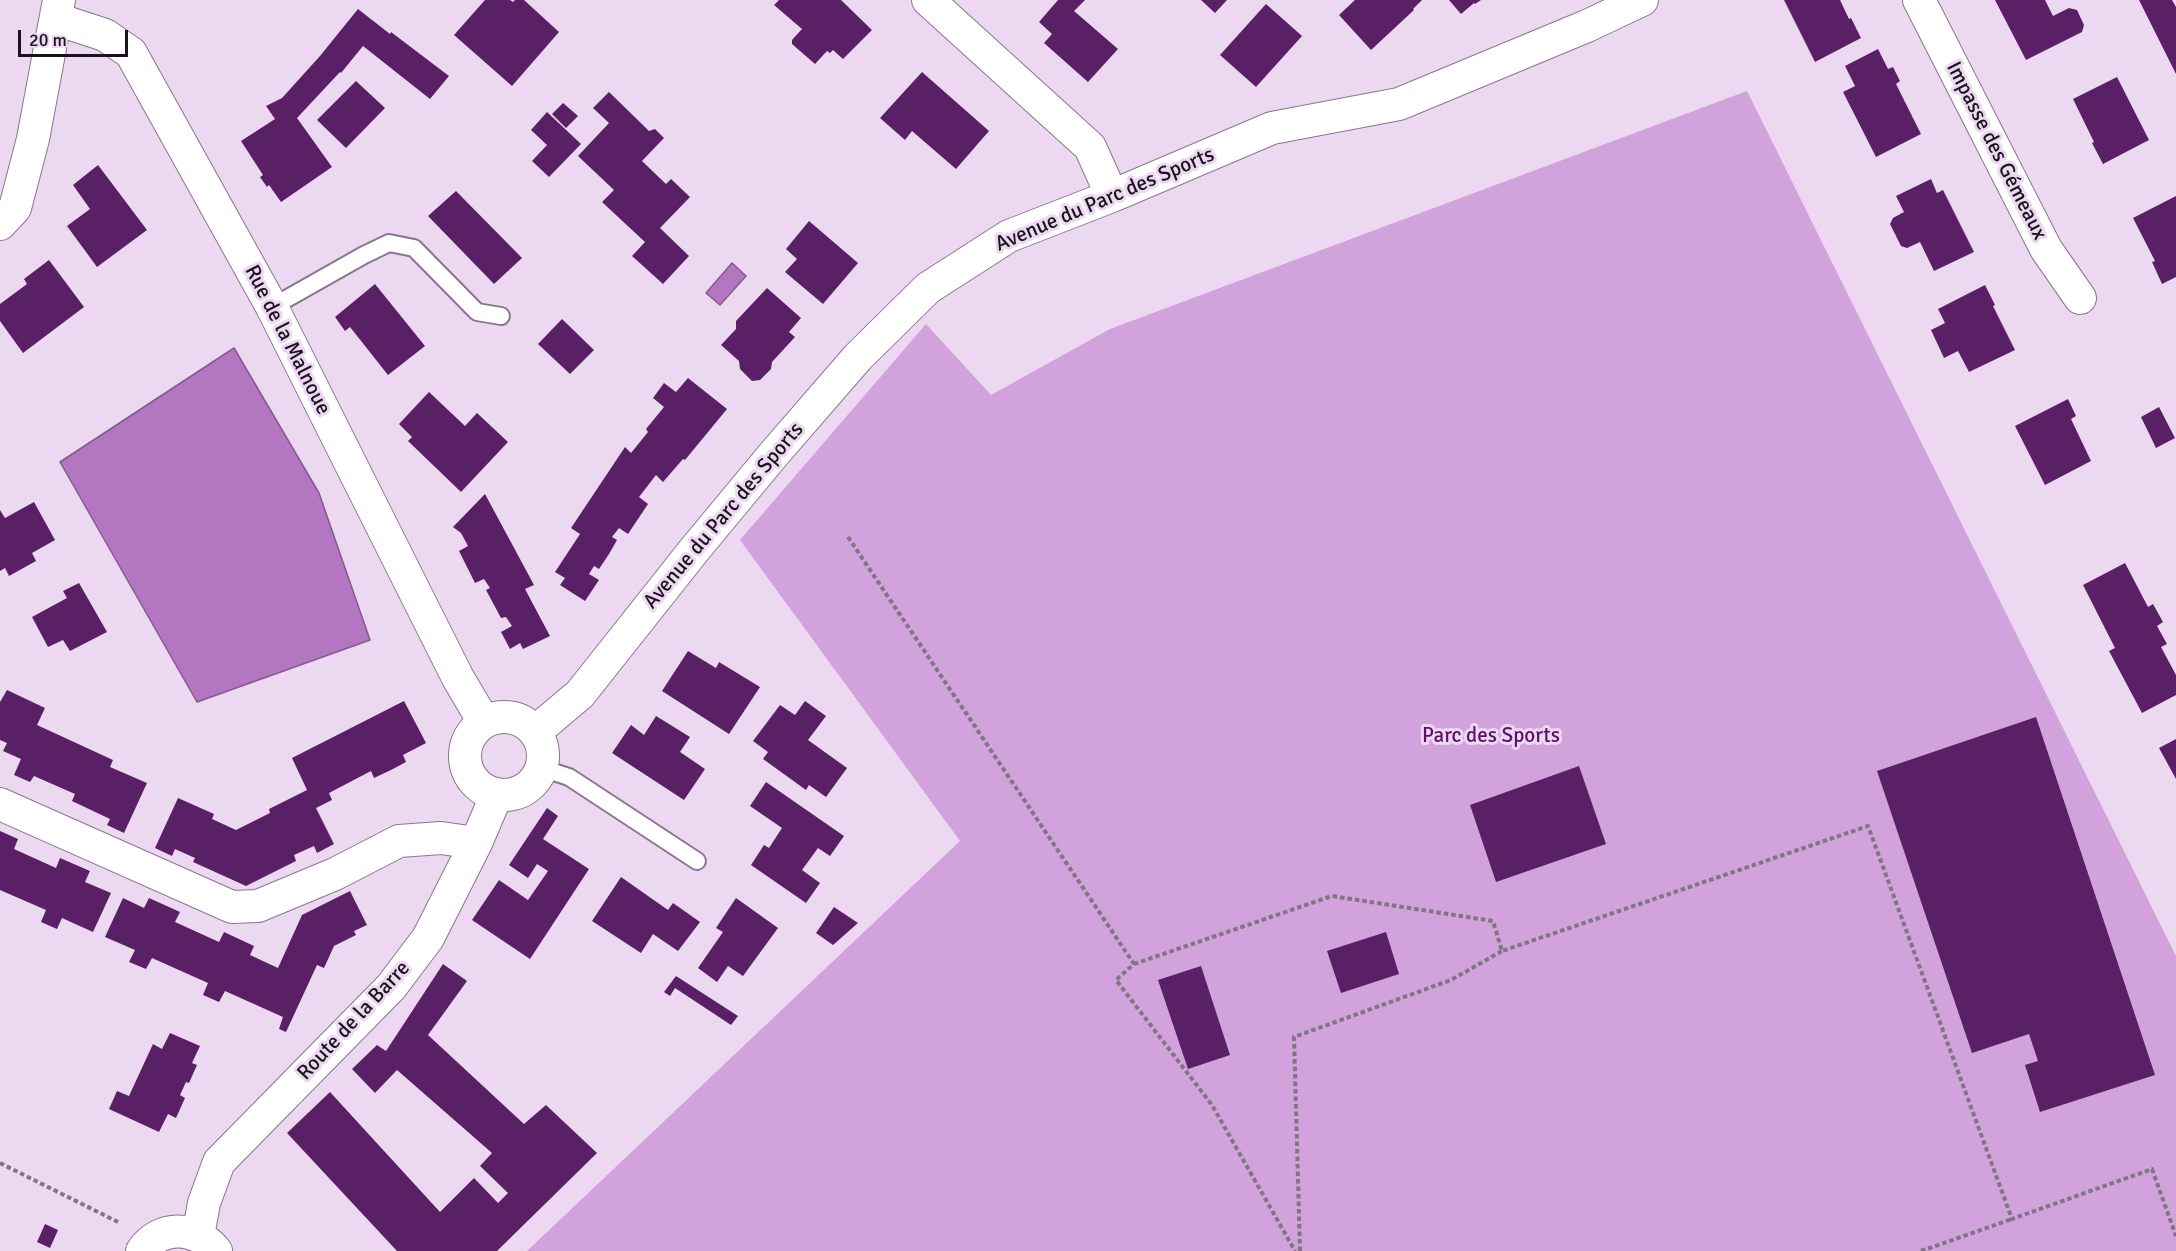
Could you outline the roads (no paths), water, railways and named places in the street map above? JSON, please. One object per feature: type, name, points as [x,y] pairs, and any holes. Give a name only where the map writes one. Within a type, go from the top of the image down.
[{"type":"street","points":[[928,0],[1090,147],[1112,196]]},
{"type":"street","name":"Avenue du Parc des Sports","points":[[535,732],[580,694],[695,549],[781,446],[858,357],[928,288],[1009,236],[1112,196],[1272,128],[1399,104],[1587,26],[1642,0]]},
{"type":"street","name":"Impasse des Gémeaux","points":[[1919,0],[2046,249],[2080,298]]},
{"type":"street","points":[[0,224],[15,208],[33,139],[57,10]]},
{"type":"street","name":"Rue de la Malnoue","points":[[57,10],[105,35],[131,53],[272,307],[453,667],[484,722]]},
{"type":"street","points":[[495,718],[517,719],[527,724],[535,732],[541,743],[543,755],[541,768],[528,786],[508,794],[497,794],[484,789],[474,781],[465,756],[467,742],[474,730],[484,722],[495,718]]},
{"type":"street","name":"Route de la Barre","points":[[207,1243],[204,1203],[219,1162],[391,987],[428,938],[476,843],[497,794]]},
{"type":"street","points":[[0,804],[232,908],[258,906],[335,874],[399,841],[441,838],[476,843]]},
{"type":"street","name":"Route de la Barre","points":[[146,1246],[157,1237],[173,1232],[190,1233],[207,1243]]},
{"type":"lane","points":[[272,307],[389,243],[414,248],[477,312],[501,316]]},
{"type":"lane","points":[[541,768],[569,777],[697,861]]},
{"type":"park label","name":"Parc des Sports","points":[[1491,736]]}]
